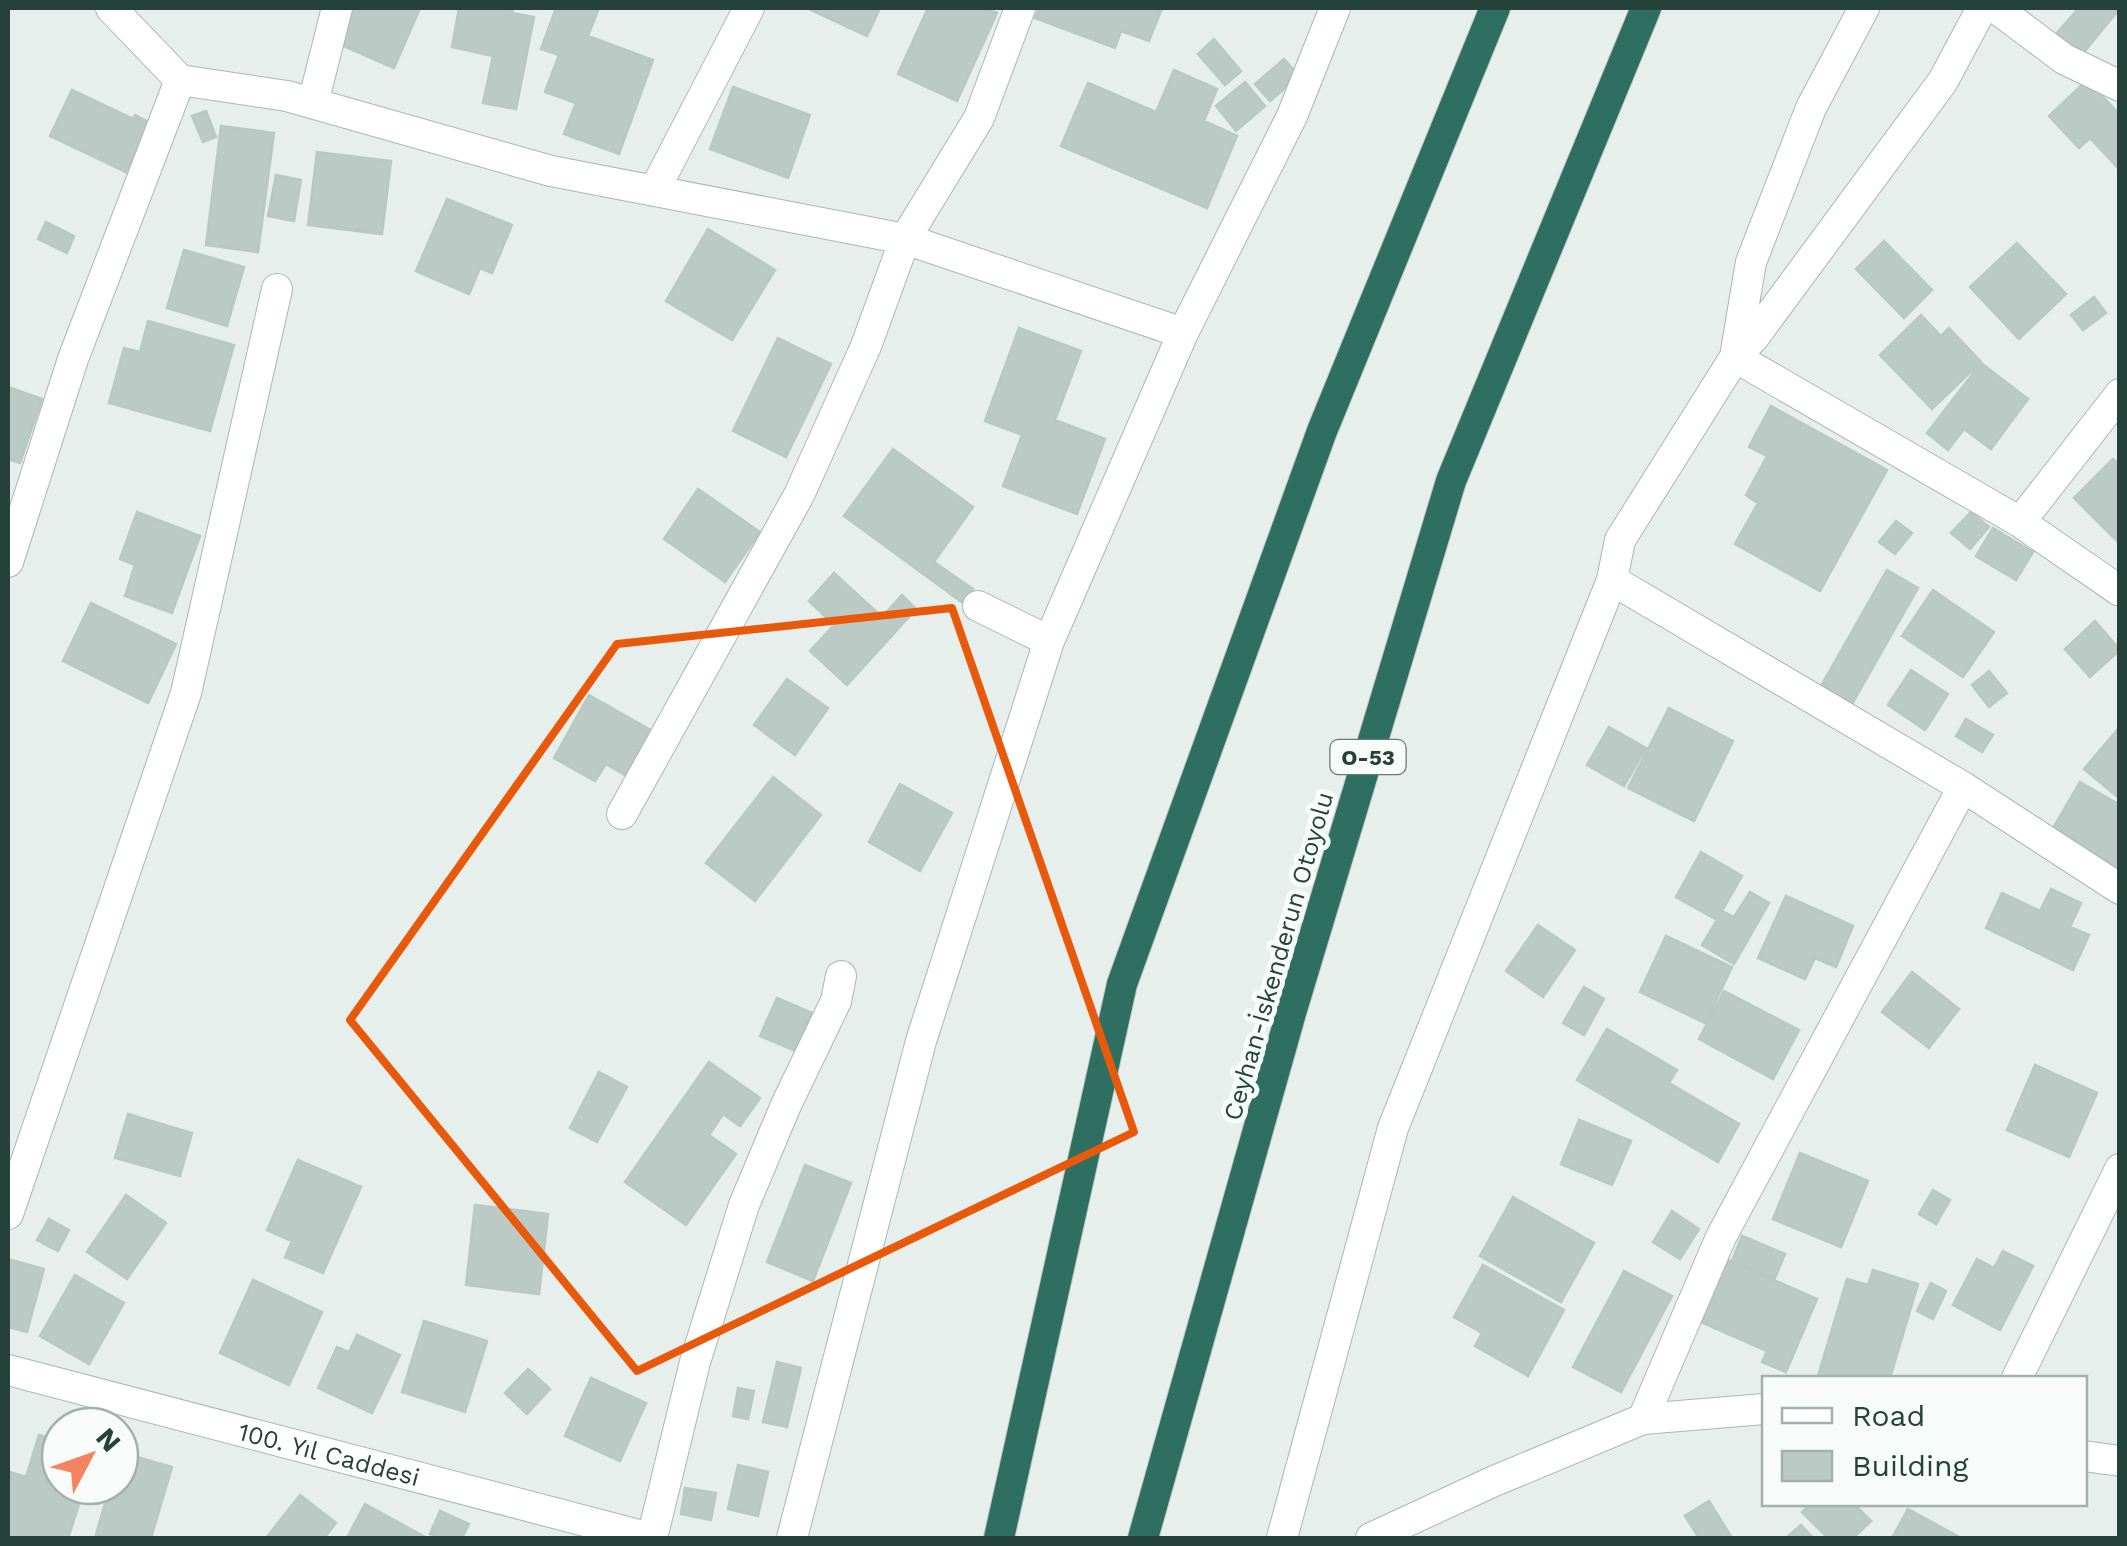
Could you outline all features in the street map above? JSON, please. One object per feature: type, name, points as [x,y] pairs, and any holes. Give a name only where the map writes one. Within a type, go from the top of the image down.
[{"type":"highway","points":[[999,1538],[1122,984],[1474,8]]},
{"type":"highway","points":[[1322,431],[1495,8]]},
{"type":"highway","name":"Ceyhan-İskenderun Otoyolu","points":[[1144,1533],[1291,1013],[1451,482],[1646,8]]},
{"type":"street","points":[[111,8],[180,80],[312,103],[551,172],[905,240],[1183,333]]},
{"type":"street","points":[[312,103],[337,8]]},
{"type":"street","points":[[654,191],[749,8]]},
{"type":"street","points":[[622,814],[798,495],[866,346],[905,240],[980,118],[1020,8]]},
{"type":"street","points":[[792,1538],[921,1041],[1048,641],[1183,333],[1292,116],[1335,8]]},
{"type":"street","points":[[1735,358],[1751,262],[1811,108],[1864,8]]},
{"type":"street","points":[[1282,1538],[1393,1128],[1612,580],[1620,540],[1735,358],[1943,80],[1982,8]]},
{"type":"street","points":[[1996,8],[2064,59],[2120,86]]},
{"type":"street","points":[[8,562],[72,360],[180,80]]},
{"type":"street","points":[[8,1214],[186,693],[277,289]]},
{"type":"street","points":[[1735,358],[2020,522],[2120,592]]},
{"type":"street","points":[[2020,522],[2120,394]]},
{"type":"street","points":[[1612,580],[1963,786],[2120,888]]},
{"type":"street","points":[[978,606],[1048,641]]},
{"type":"street","points":[[1643,1419],[1721,1237],[1963,786]]},
{"type":"street","points":[[651,1538],[694,1362],[744,1205],[836,1001],[841,976]]},
{"type":"street","points":[[2018,1376],[2120,1169]]},
{"type":"street","name":"100. Yıl Caddesi","points":[[8,1370],[651,1538]]},
{"type":"street","points":[[1371,1538],[1643,1419],[1762,1409]]},
{"type":"street","points":[[2087,1456],[2120,1462]]},
{"type":"highlighted area","points":[[952,608],[1134,1132],[637,1371],[350,1020],[617,644]]},
{"type":"building","points":[[353,8],[420,8],[394,68],[337,43]]},
{"type":"building","points":[[459,8],[513,8],[512,13],[534,17],[516,109],[483,103],[493,56],[452,47]]},
{"type":"building","points":[[556,8],[599,8],[588,36],[653,60],[619,154],[564,134],[576,103],[545,92],[559,55],[541,49]]},
{"type":"building","points":[[807,8],[880,8],[867,36]]},
{"type":"building","points":[[928,8],[985,8],[997,13],[957,101],[898,74]]},
{"type":"building","points":[[1039,8],[1162,8],[1149,41],[1121,31],[1115,48],[1035,18]]},
{"type":"building","points":[[2079,8],[2120,8],[2081,56],[2056,34]]},
{"type":"building","points":[[1214,39],[1241,71],[1225,85],[1198,54]]},
{"type":"building","points":[[1284,59],[1299,76],[1270,101],[1255,84]]},
{"type":"building","points":[[1174,70],[1217,89],[1204,121],[1237,136],[1207,208],[1061,146],[1088,83],[1156,112]]},
{"type":"building","points":[[2087,80],[2120,115],[2120,170],[2090,138],[2079,148],[2049,116]]},
{"type":"building","points":[[1245,82],[1265,106],[1236,131],[1216,106]]},
{"type":"building","points":[[733,87],[810,115],[788,178],[710,149]]},
{"type":"building","points":[[72,90],[150,123],[126,172],[50,136]]},
{"type":"building","points":[[206,111],[216,137],[203,142],[192,116]]},
{"type":"building","points":[[221,126],[274,133],[258,252],[206,245]]},
{"type":"building","points":[[317,152],[391,161],[382,234],[308,225]]},
{"type":"building","points":[[276,175],[301,180],[294,221],[268,216]]},
{"type":"building","points":[[447,199],[512,225],[492,273],[480,268],[469,294],[416,271]]},
{"type":"building","points":[[46,222],[74,236],[67,253],[38,239]]},
{"type":"building","points":[[708,229],[775,270],[732,340],[666,301]]},
{"type":"building","points":[[1884,241],[1932,290],[1904,318],[1856,269]]},
{"type":"building","points":[[2017,243],[2066,294],[2019,339],[1970,287]]},
{"type":"building","points":[[184,250],[244,267],[227,326],[167,308]]},
{"type":"building","points":[[2094,297],[2106,313],[2083,330],[2071,315]]},
{"type":"building","points":[[1921,315],[1941,336],[1949,328],[1981,362],[1932,409],[1880,355]]},
{"type":"building","points":[[148,321],[234,345],[210,431],[109,403],[124,348],[140,352]]},
{"type":"building","points":[[1019,328],[1081,351],[1055,420],[1105,439],[1077,514],[1003,486],[1022,435],[985,421]]},
{"type":"building","points":[[778,338],[831,364],[786,457],[733,431]]},
{"type":"building","points":[[1981,363],[2028,399],[1991,449],[1964,429],[1948,450],[1927,433]]},
{"type":"building","points":[[8,387],[42,399],[20,463],[8,459]]},
{"type":"building","points":[[1771,406],[1887,470],[1820,591],[1735,544],[1758,503],[1746,495],[1767,456],[1749,447]]},
{"type":"building","points":[[893,449],[973,507],[934,562],[973,589],[963,603],[844,516]]},
{"type":"building","points":[[2113,459],[2120,465],[2120,544],[2074,498]]},
{"type":"building","points":[[698,489],[760,532],[725,582],[664,539]]},
{"type":"building","points":[[137,512],[200,536],[172,613],[125,596],[135,565],[120,559]]},
{"type":"building","points":[[1971,512],[1989,527],[1970,549],[1951,533]]},
{"type":"building","points":[[1896,521],[1912,533],[1895,554],[1879,542]]},
{"type":"building","points":[[1993,528],[2033,552],[2016,580],[1976,556]]},
{"type":"building","points":[[1887,570],[1918,588],[1852,704],[1821,686]]},
{"type":"building","points":[[834,573],[882,617],[902,595],[916,609],[847,685],[810,651],[834,625],[809,601]]},
{"type":"building","points":[[1933,590],[1994,632],[1963,677],[1902,636]]},
{"type":"building","points":[[91,603],[176,644],[148,703],[63,661]]},
{"type":"building","points":[[2095,621],[2120,650],[2090,677],[2065,649]]},
{"type":"building","points":[[1911,670],[1948,694],[1925,730],[1888,705]]},
{"type":"building","points":[[1989,671],[2007,693],[1989,707],[1972,685]]},
{"type":"building","points":[[787,679],[828,708],[795,755],[754,725]]},
{"type":"building","points":[[589,695],[654,732],[628,777],[606,764],[595,781],[554,758]]},
{"type":"building","points":[[1669,708],[1733,741],[1694,821],[1628,788]]},
{"type":"building","points":[[1966,719],[1993,735],[1982,752],[1956,736]]},
{"type":"building","points":[[1609,727],[1646,748],[1624,786],[1587,765]]},
{"type":"building","points":[[2120,729],[2120,799],[2084,769]]},
{"type":"building","points":[[773,777],[821,815],[755,901],[706,863]]},
{"type":"building","points":[[2080,782],[2120,805],[2120,869],[2053,828]]},
{"type":"building","points":[[900,784],[952,813],[920,871],[869,842]]},
{"type":"building","points":[[1701,852],[1742,876],[1722,911],[1734,917],[1750,892],[1769,903],[1734,964],[1702,945],[1717,920],[1676,897]]},
{"type":"building","points":[[2051,889],[2081,903],[2070,927],[2089,935],[2073,970],[1986,928],[2002,893],[2040,911]]},
{"type":"building","points":[[1786,896],[1853,926],[1836,967],[1815,958],[1805,979],[1758,958]]},
{"type":"building","points":[[1538,925],[1575,950],[1543,997],[1506,971]]},
{"type":"building","points":[[1666,936],[1732,967],[1705,1023],[1640,992]]},
{"type":"building","points":[[1912,972],[1959,1009],[1929,1048],[1882,1012]]},
{"type":"building","points":[[1584,987],[1604,999],[1584,1035],[1563,1023]]},
{"type":"building","points":[[1724,991],[1799,1030],[1773,1079],[1699,1039]]},
{"type":"building","points":[[777,998],[812,1013],[796,1051],[760,1036]]},
{"type":"building","points":[[1607,1029],[1677,1070],[1669,1083],[1739,1124],[1718,1162],[1577,1080]]},
{"type":"building","points":[[709,1062],[760,1098],[740,1126],[723,1114],[709,1135],[736,1154],[686,1225],[625,1182]]},
{"type":"building","points":[[2035,1065],[2097,1093],[2069,1157],[2007,1130]]},
{"type":"building","points":[[599,1072],[627,1087],[597,1142],[570,1128]]},
{"type":"building","points":[[128,1114],[192,1133],[180,1176],[115,1158]]},
{"type":"building","points":[[1579,1120],[1631,1141],[1612,1185],[1561,1164]]},
{"type":"building","points":[[1800,1153],[1868,1181],[1841,1247],[1773,1219]]},
{"type":"building","points":[[298,1160],[361,1187],[323,1273],[285,1257],[292,1241],[267,1230]]},
{"type":"building","points":[[805,1165],[851,1183],[813,1281],[767,1262]]},
{"type":"building","points":[[1933,1190],[1950,1200],[1936,1224],[1919,1214]]},
{"type":"building","points":[[126,1195],[166,1223],[127,1279],[87,1252]]},
{"type":"building","points":[[1513,1197],[1594,1243],[1561,1302],[1480,1256]]},
{"type":"building","points":[[475,1205],[548,1214],[539,1294],[466,1285]]},
{"type":"building","points":[[1672,1211],[1699,1229],[1680,1259],[1653,1242]]},
{"type":"building","points":[[49,1219],[69,1230],[58,1251],[37,1240]]},
{"type":"building","points":[[1742,1236],[1785,1254],[1775,1278],[1732,1261]]},
{"type":"building","points":[[2003,1251],[2033,1266],[2000,1330],[1953,1305],[1977,1259],[1994,1268]]},
{"type":"building","points":[[8,1259],[44,1269],[27,1332],[8,1327]]},
{"type":"building","points":[[1728,1260],[1817,1299],[1786,1372],[1762,1362],[1767,1351],[1701,1322]]},
{"type":"building","points":[[1483,1265],[1564,1310],[1528,1376],[1475,1346],[1482,1333],[1454,1317]]},
{"type":"building","points":[[1873,1270],[1918,1284],[1891,1376],[1818,1376],[1847,1279],[1868,1285]]},
{"type":"building","points":[[1624,1271],[1672,1296],[1621,1392],[1573,1367]]},
{"type":"building","points":[[75,1275],[124,1303],[89,1364],[40,1336]]},
{"type":"building","points":[[253,1280],[322,1312],[289,1385],[220,1353]]},
{"type":"building","points":[[1931,1283],[1946,1291],[1933,1319],[1917,1311]]},
{"type":"building","points":[[424,1321],[487,1341],[465,1412],[402,1392]]},
{"type":"building","points":[[357,1335],[400,1355],[372,1413],[318,1388],[337,1347],[349,1352]]},
{"type":"building","points":[[777,1362],[801,1368],[787,1427],[763,1422]]},
{"type":"building","points":[[528,1369],[550,1389],[527,1414],[505,1393]]},
{"type":"building","points":[[591,1378],[646,1403],[620,1461],[565,1436]]},
{"type":"building","points":[[738,1388],[754,1391],[748,1419],[733,1416]]},
{"type":"building","points":[[39,1435],[40,1506],[78,1506],[68,1538],[8,1538],[10,1472],[26,1477]]},
{"type":"building","points":[[140,1458],[172,1467],[151,1538],[96,1535],[104,1506],[140,1506]]},
{"type":"building","points":[[738,1465],[768,1472],[758,1516],[728,1509]]},
{"type":"building","points":[[685,1488],[716,1493],[711,1520],[681,1514]]},
{"type":"building","points":[[300,1495],[336,1523],[324,1538],[266,1538]]},
{"type":"building","points":[[1709,1501],[1732,1538],[1699,1538],[1685,1516]]},
{"type":"building","points":[[365,1504],[425,1537],[347,1538]]},
{"type":"building","points":[[1809,1506],[1856,1506],[1871,1521],[1853,1538],[1828,1538],[1802,1512]]},
{"type":"building","points":[[1908,1509],[1961,1538],[1892,1538]]},
{"type":"building","points":[[440,1511],[469,1524],[462,1538],[430,1534]]},
{"type":"building","points":[[1801,1525],[1813,1538],[1786,1538]]}]
